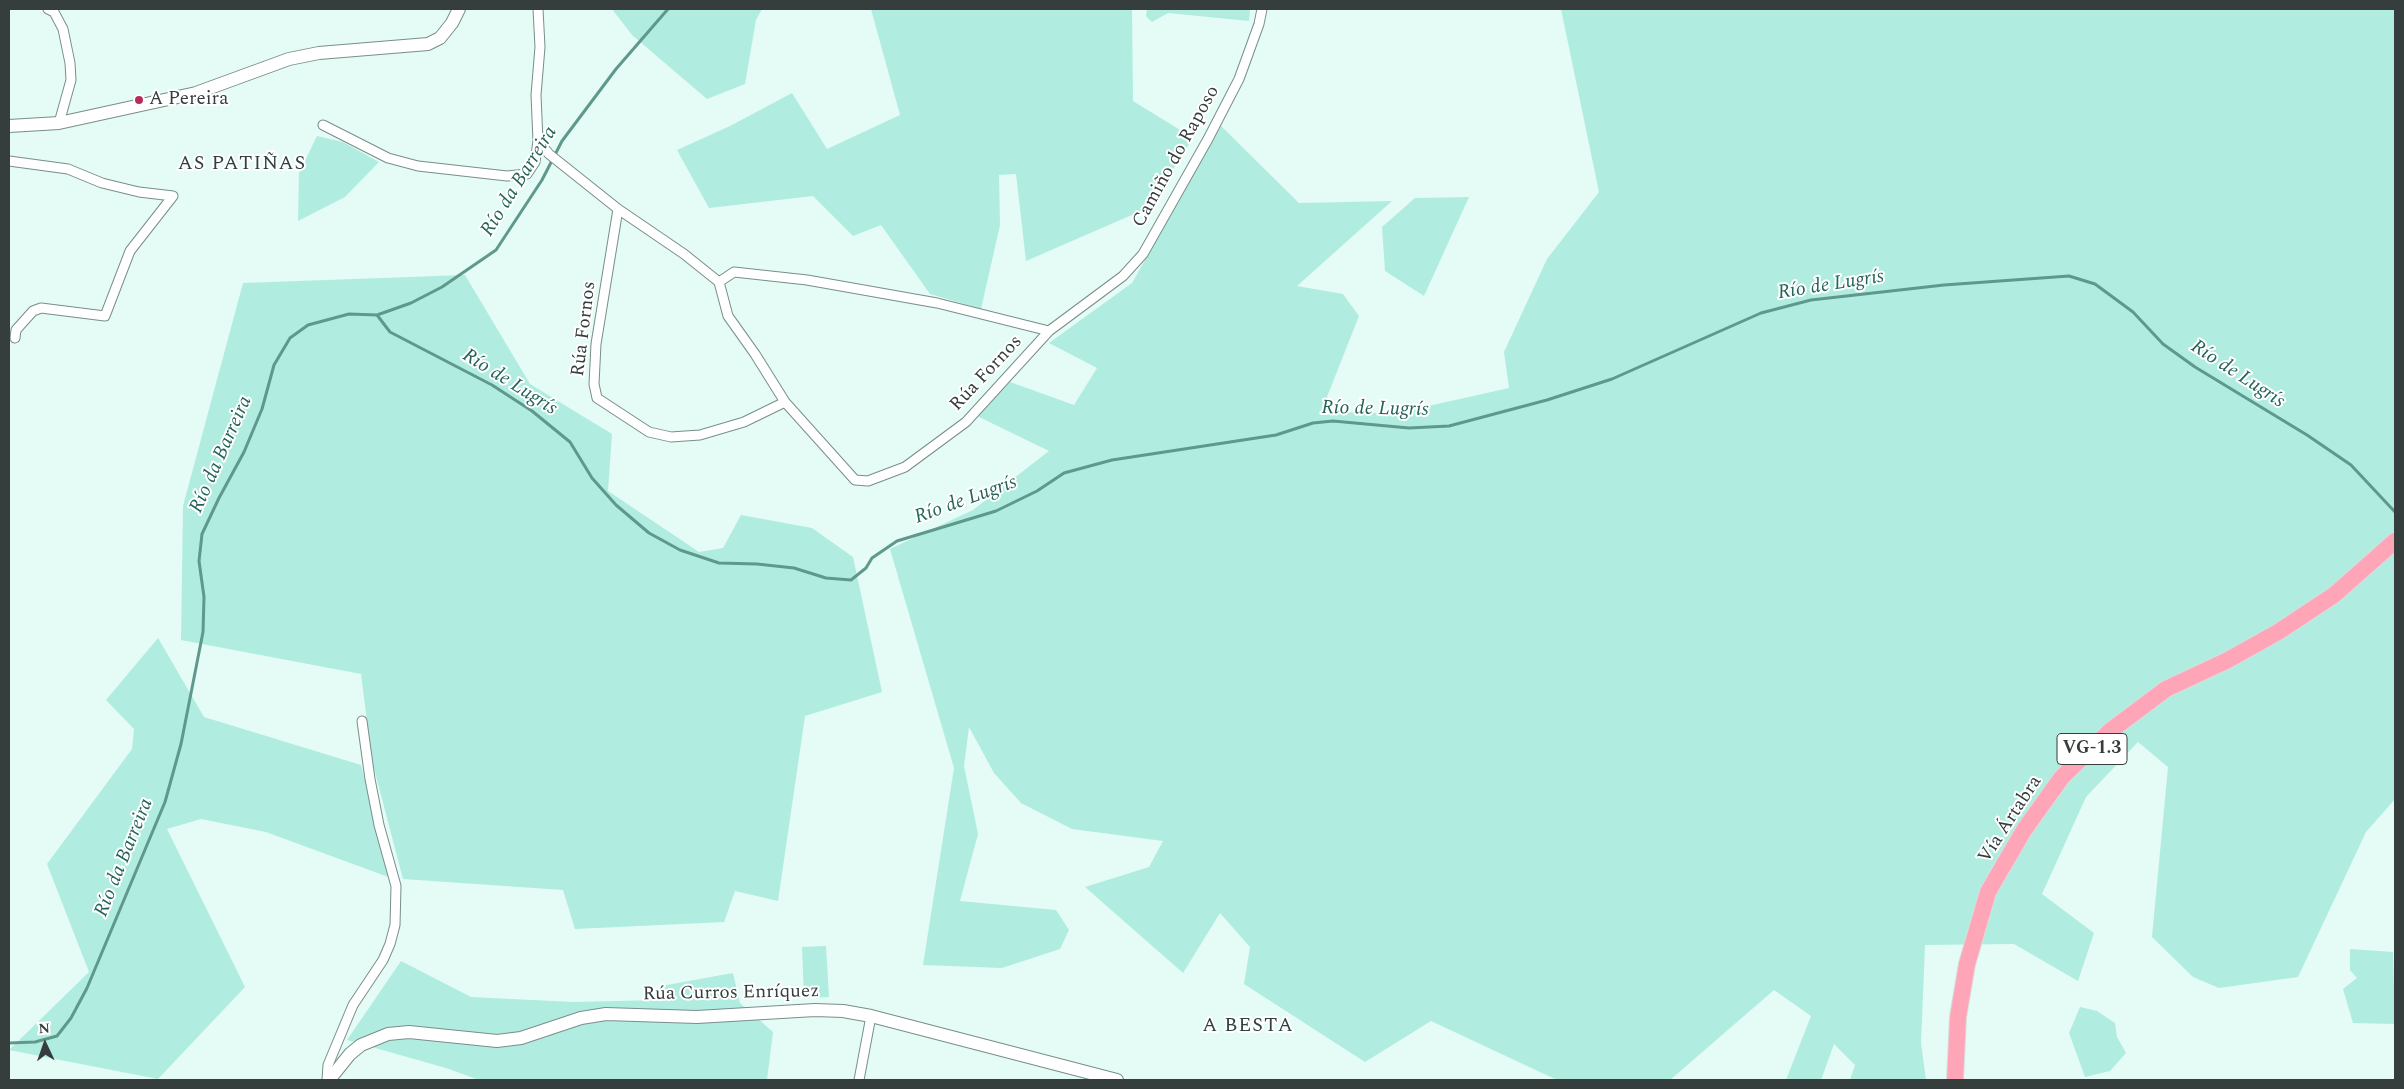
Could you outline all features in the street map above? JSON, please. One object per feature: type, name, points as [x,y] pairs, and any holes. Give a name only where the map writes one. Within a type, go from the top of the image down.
[{"type":"highway","name":"Vía Ártabra","points":[[1955,1080],[1958,1016],[1967,964],[1988,892],[2024,830],[2062,777],[2110,731],[2166,689],[2228,660],[2278,632],[2334,595],[2395,541]]},
{"type":"street","points":[[9,126],[59,123],[196,93],[289,59],[319,53],[428,44],[440,38],[452,23],[459,9]]},
{"type":"street","points":[[323,125],[388,158],[418,166],[507,176],[527,174],[535,162],[538,141],[536,95],[540,48],[538,9]]},
{"type":"street","name":"Camiño do Raposo","points":[[1091,301],[1123,276],[1143,254],[1208,139],[1239,79],[1260,24],[1262,9]]},
{"type":"street","points":[[52,10],[63,29],[71,80],[59,123]]},
{"type":"street","points":[[538,141],[549,154],[618,209],[684,254],[719,282]]},
{"type":"street","points":[[9,162],[68,169],[102,183],[139,192],[173,196],[130,251],[105,316],[41,308],[33,312],[16,330],[15,338]]},
{"type":"street","name":"Rúa Fornos","points":[[618,209],[596,344],[594,384],[597,398],[649,432],[671,437],[700,435],[744,422],[785,402]]},
{"type":"street","name":"Rúa Fornos","points":[[1049,331],[937,303],[806,280],[734,272],[719,282],[728,316],[756,354],[785,402],[856,480],[868,481],[905,467],[966,422],[1049,331],[1091,301]]},
{"type":"street","points":[[328,1080],[328,1065],[353,1005],[382,960],[390,944],[395,925],[396,886],[379,825],[362,721]]},
{"type":"street","name":"Rúa Curros Enríquez","points":[[328,1080],[350,1054],[361,1045],[388,1034],[409,1032],[498,1041],[521,1038],[581,1018],[606,1014],[697,1017],[815,1010],[842,1011],[871,1016],[1117,1080]]},
{"type":"street","points":[[859,1080],[871,1016]]},
{"type":"green space","points":[[612,9],[762,9],[756,20],[745,84],[707,99],[632,35]]},
{"type":"green space","points":[[871,9],[1132,9],[1133,101],[1193,138],[1168,177],[1157,204],[1026,261],[1016,174],[999,175],[1000,225],[981,309],[930,294],[881,225],[853,236],[813,196],[709,208],[677,150],[730,126],[792,93],[827,149],[900,115]]},
{"type":"green space","points":[[1147,9],[1250,9],[1249,21],[1168,13],[1152,22],[1146,16]]},
{"type":"green space","points":[[1561,9],[2395,9],[2395,799],[2366,832],[2298,977],[2219,988],[2193,977],[2152,937],[2168,767],[2138,742],[2086,797],[2042,894],[2094,933],[2078,981],[2014,944],[1925,945],[1921,1043],[1926,1080],[1850,1080],[1855,1065],[1834,1044],[1821,1080],[1786,1080],[1811,1016],[1774,990],[1670,1080],[1557,1080],[1431,1021],[1365,1062],[1244,984],[1250,947],[1220,913],[1183,973],[1085,887],[1149,867],[1163,841],[1072,829],[1021,803],[994,773],[969,727],[964,766],[978,834],[960,901],[1056,910],[1069,930],[1060,949],[1002,968],[923,965],[954,768],[890,549],[973,510],[1049,451],[977,416],[1010,382],[1074,405],[1097,368],[1049,343],[1132,283],[1221,126],[1299,203],[1392,201],[1297,286],[1343,294],[1359,316],[1321,412],[1397,413],[1509,388],[1504,352],[1547,259],[1599,192]]},
{"type":"green space","points":[[317,136],[343,142],[379,162],[345,197],[298,221],[299,173]]},
{"type":"green space","points":[[1469,197],[1424,296],[1385,271],[1382,227],[1415,198]]},
{"type":"green space","points":[[465,275],[530,384],[612,434],[608,491],[699,552],[723,548],[741,515],[812,528],[853,557],[882,692],[805,716],[778,901],[735,891],[724,922],[575,929],[563,890],[403,879],[372,761],[361,674],[181,640],[183,506],[243,283]]},
{"type":"green space","points":[[158,638],[204,717],[361,765],[391,878],[266,832],[201,819],[167,829],[245,987],[158,1079],[9,1050],[89,972],[47,864],[132,749],[134,729],[106,700]]},
{"type":"green space","points":[[826,946],[829,997],[804,998],[802,947]]},
{"type":"green space","points":[[2350,949],[2393,952],[2395,1024],[2353,1023],[2343,989],[2357,978],[2350,970]]},
{"type":"green space","points":[[401,961],[471,997],[573,1002],[661,1000],[661,986],[733,973],[740,1003],[773,1032],[767,1080],[479,1080],[446,1068],[347,1040]]},
{"type":"green space","points":[[2080,1007],[2097,1011],[2115,1023],[2117,1037],[2126,1053],[2110,1071],[2085,1077],[2069,1033]]},
{"type":"waterway","name":"Río da Barreira","points":[[9,1043],[35,1042],[57,1036],[71,1018],[87,988],[165,802],[181,744],[203,632],[204,597],[199,561],[202,534],[244,452],[262,409],[274,365],[290,338],[308,325],[349,314],[377,315],[411,303],[442,287],[496,250],[542,180],[562,141],[616,69],[668,9]]},
{"type":"waterway","name":"Río de Lugrís","points":[[377,315],[390,332],[492,385],[532,411],[570,442],[592,478],[616,505],[649,533],[680,550],[719,563],[757,564],[794,568],[826,578],[851,580],[866,568],[872,558],[897,541],[996,511],[1037,491],[1064,473],[1112,460],[1276,435],[1313,423],[1333,421],[1409,428],[1449,426],[1547,400],[1612,379],[1761,313],[1811,300],[1944,285],[2069,276],[2095,284],[2133,312],[2163,344],[2195,367],[2307,435],[2351,465],[2395,512]]},
{"type":"place","name":"A Pereira","points":[[139,100]]},
{"type":"district","name":"AS PATIÑAS","points":[[242,165]]},
{"type":"district","name":"A BESTA","points":[[1248,1027]]}]
